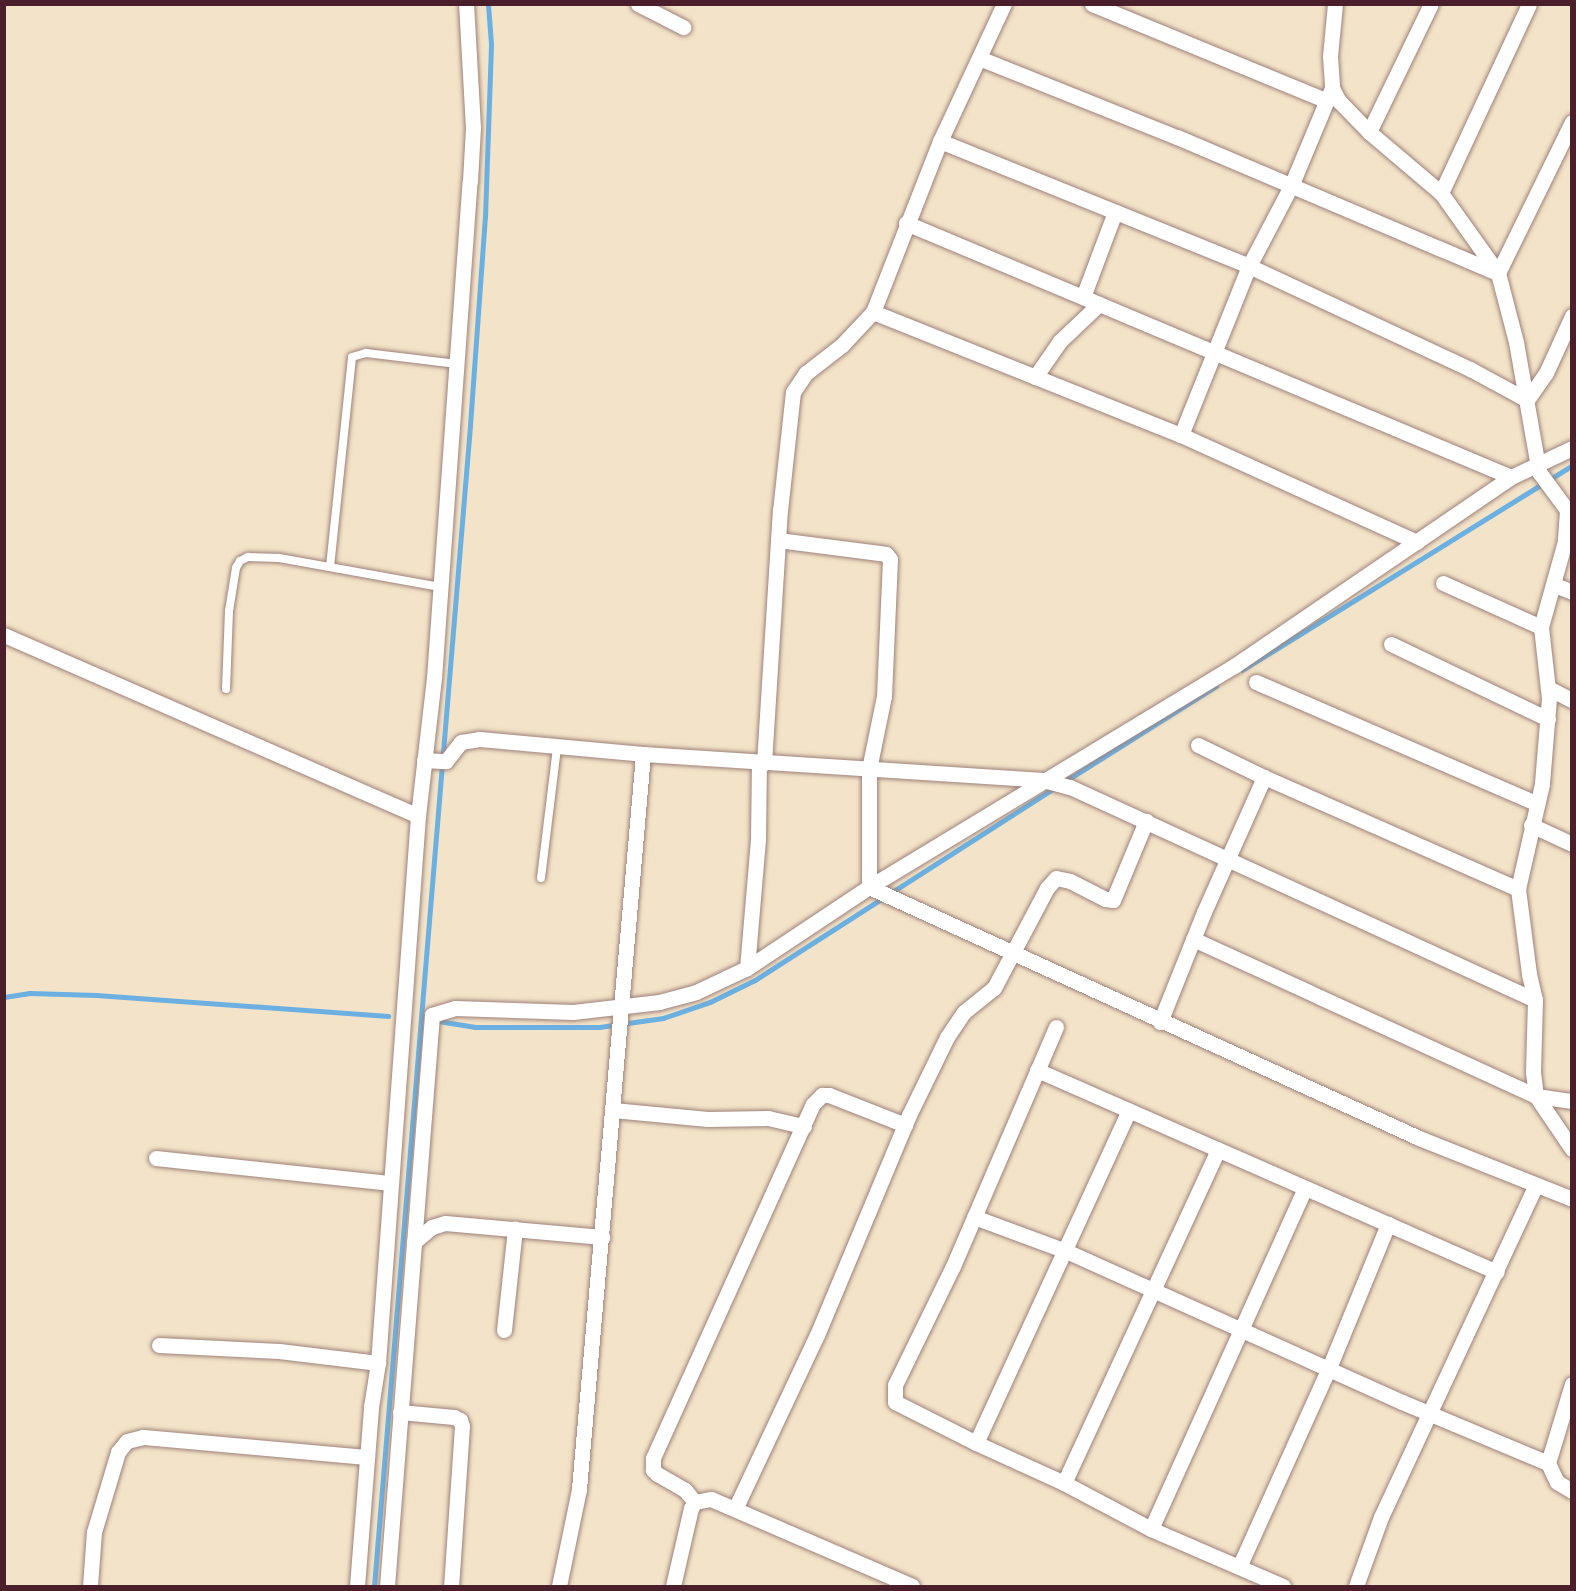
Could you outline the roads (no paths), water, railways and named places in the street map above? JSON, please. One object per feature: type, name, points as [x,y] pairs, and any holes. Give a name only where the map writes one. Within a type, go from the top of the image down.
[{"type":"street","points":[[357,1587],[367,1457],[378,1364],[418,816],[435,761],[434,678],[473,128],[466,4]]},
{"type":"street","points":[[638,4],[664,10],[683,27]]},
{"type":"street","points":[[747,968],[778,540],[793,392],[806,373],[842,345],[873,312],[940,141],[1004,4]]},
{"type":"street","points":[[1092,4],[1329,95],[1339,101],[1369,132],[1441,193],[1498,273],[1506,294],[1539,469],[1569,515],[1555,585],[1541,627],[1548,688],[1548,719],[1542,784],[1518,889],[1529,974],[1535,1000],[1533,1072],[1536,1096],[1572,1149]]},
{"type":"street","points":[[1369,132],[1431,4]]},
{"type":"street","points":[[1441,193],[1529,4]]},
{"type":"street","points":[[1181,435],[1249,266],[1291,186],[1329,95],[1334,5]]},
{"type":"street","points":[[979,58],[1498,273]]},
{"type":"street","points":[[1498,273],[1572,122]]},
{"type":"street","points":[[940,141],[1249,266],[1470,369],[1527,400]]},
{"type":"street","points":[[1083,297],[1115,212]]},
{"type":"street","points":[[906,223],[1511,477]]},
{"type":"street","points":[[1035,377],[1060,341],[1099,304]]},
{"type":"street","points":[[873,312],[1181,435],[1417,543]]},
{"type":"street","points":[[1527,400],[1546,373],[1572,316]]},
{"type":"street","points":[[387,1587],[432,1014],[455,1008],[573,1012],[620,1022],[659,1002],[696,992],[747,968],[879,892],[1224,672],[1511,477],[1539,469],[1572,448]]},
{"type":"street","points":[[778,540],[886,554],[890,559],[884,696],[869,769],[879,892]]},
{"type":"street","points":[[1443,583],[1541,627]]},
{"type":"street","points":[[1555,585],[1572,592]]},
{"type":"street","points":[[4,635],[418,816]]},
{"type":"street","points":[[1391,644],[1548,719]]},
{"type":"street","points":[[1256,682],[1536,803]]},
{"type":"street","points":[[1548,688],[1572,700]]},
{"type":"street","points":[[435,761],[467,740],[521,742],[557,748],[1049,782],[1070,787],[1146,821],[1535,1000]]},
{"type":"street","points":[[1198,745],[1264,777],[1518,889]]},
{"type":"street","points":[[559,1587],[579,1489],[643,754]]},
{"type":"street","points":[[1160,1022],[1193,939],[1264,777]]},
{"type":"street","points":[[735,1509],[817,1335],[905,1125],[956,1024],[972,1004],[994,988],[1047,888],[1056,878],[1070,881],[1105,899],[1113,900],[1146,821]]},
{"type":"street","points":[[1531,825],[1572,844]]},
{"type":"street","points":[[879,892],[1160,1022],[1419,1138],[1572,1199]]},
{"type":"street","points":[[1193,939],[1536,1096],[1572,1101]]},
{"type":"street","points":[[1056,1027],[974,1217],[896,1385],[895,1402],[976,1443],[1064,1483],[1151,1529],[1283,1587]]},
{"type":"street","points":[[1037,1070],[1497,1272]]},
{"type":"street","points":[[695,1502],[685,1490],[653,1470],[653,1458],[813,1104],[822,1095],[829,1095],[905,1125]]},
{"type":"street","points":[[613,1110],[708,1119],[768,1118],[804,1126]]},
{"type":"street","points":[[976,1443],[1129,1111]]},
{"type":"street","points":[[1064,1483],[1218,1150]]},
{"type":"street","points":[[156,1158],[391,1183]]},
{"type":"street","points":[[1356,1587],[1381,1517],[1536,1185]]},
{"type":"street","points":[[1151,1529],[1243,1330],[1305,1188]]},
{"type":"street","points":[[974,1217],[1066,1251],[1548,1463],[1557,1482],[1572,1491]]},
{"type":"street","points":[[414,1242],[432,1227],[445,1223],[602,1238]]},
{"type":"street","points":[[1239,1567],[1329,1368],[1388,1224]]},
{"type":"street","points":[[504,1330],[514,1229]]},
{"type":"street","points":[[159,1345],[279,1351],[378,1364]]},
{"type":"street","points":[[1548,1463],[1572,1384]]},
{"type":"street","points":[[400,1412],[454,1417],[460,1420],[462,1426],[450,1587]]},
{"type":"street","points":[[90,1587],[94,1532],[118,1452],[128,1441],[143,1437],[367,1457]]},
{"type":"street","points":[[673,1587],[691,1509],[695,1502],[711,1499],[912,1587]]},
{"type":"lane","points":[[330,567],[352,357],[366,353],[457,364]]},
{"type":"lane","points":[[226,689],[229,612],[236,568],[240,561],[257,555],[440,587]]},
{"type":"lane","points":[[541,878],[557,748]]},
{"type":"waterway","points":[[374,1586],[470,425],[485,217],[491,44],[488,4]]},
{"type":"waterway","points":[[1242,670],[1572,465]]},
{"type":"waterway","points":[[1064,782],[1216,686]]},
{"type":"waterway","points":[[432,1020],[475,1027],[599,1027],[663,1018],[710,1002],[755,980],[1056,787]]},
{"type":"waterway","points":[[4,997],[30,993],[96,995],[388,1016]]}]
